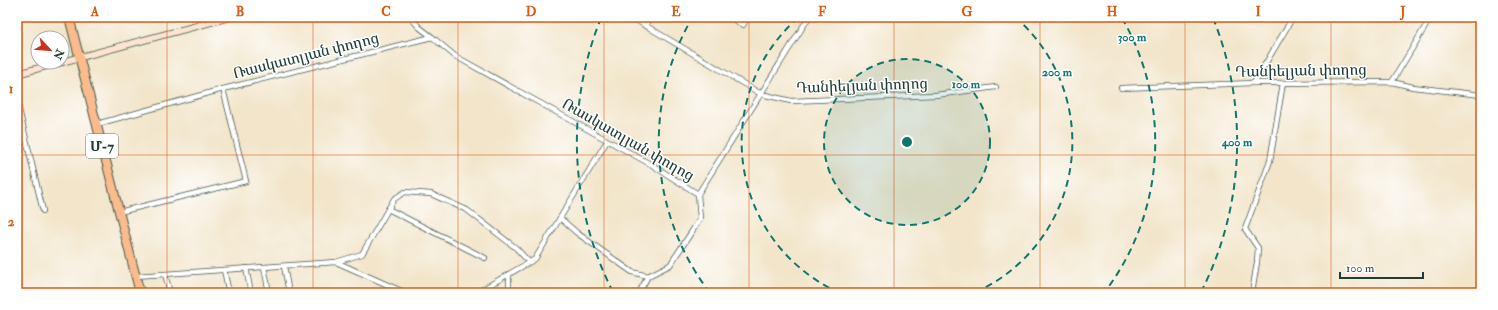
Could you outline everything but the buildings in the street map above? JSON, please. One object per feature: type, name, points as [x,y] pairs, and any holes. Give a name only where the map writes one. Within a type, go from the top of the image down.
[{"type":"highway","name":"Մ-7","points":[[69,17],[140,293]]},
{"type":"main road","points":[[70,60],[230,17]]},
{"type":"main road","points":[[17,74],[32,70]]},
{"type":"street","points":[[410,17],[419,27],[432,37]]},
{"type":"street","name":"Դանիելյան փողոց","points":[[630,17],[761,94],[791,101],[936,96],[996,87]]},
{"type":"street","points":[[645,26],[650,17]]},
{"type":"street","points":[[730,17],[743,25],[748,17]]},
{"type":"street","points":[[639,293],[648,276],[670,265],[700,219],[698,194],[809,17]]},
{"type":"street","points":[[1254,83],[1294,17]]},
{"type":"street","points":[[1392,82],[1430,17]]},
{"type":"street","name":"Ռասկատլյան փողոց","points":[[96,124],[223,89],[432,37],[455,56],[652,165],[698,194]]},
{"type":"street","name":"Դանիելյան փողոց","points":[[1121,88],[1254,83],[1392,82],[1413,87],[1481,95]]},
{"type":"street","points":[[1252,293],[1258,248],[1245,229],[1270,162],[1283,83]]},
{"type":"street","points":[[119,212],[246,181],[223,89]]},
{"type":"street","points":[[17,101],[43,211]]},
{"type":"street","points":[[476,293],[535,259],[608,141]]},
{"type":"street","points":[[136,276],[336,262],[362,254],[394,199],[405,192],[431,194],[467,210],[516,248],[529,262]]},
{"type":"street","points":[[388,209],[485,258]]},
{"type":"street","points":[[560,218],[577,233],[632,272],[648,276]]},
{"type":"street","points":[[336,262],[406,293]]},
{"type":"street","points":[[284,266],[289,293]]},
{"type":"street","points":[[264,267],[270,293]]},
{"type":"street","points":[[246,268],[251,293]]},
{"type":"street","points":[[224,270],[229,293]]},
{"type":"street","points":[[165,274],[170,293]]},
{"type":"street","points":[[509,274],[509,293]]}]
